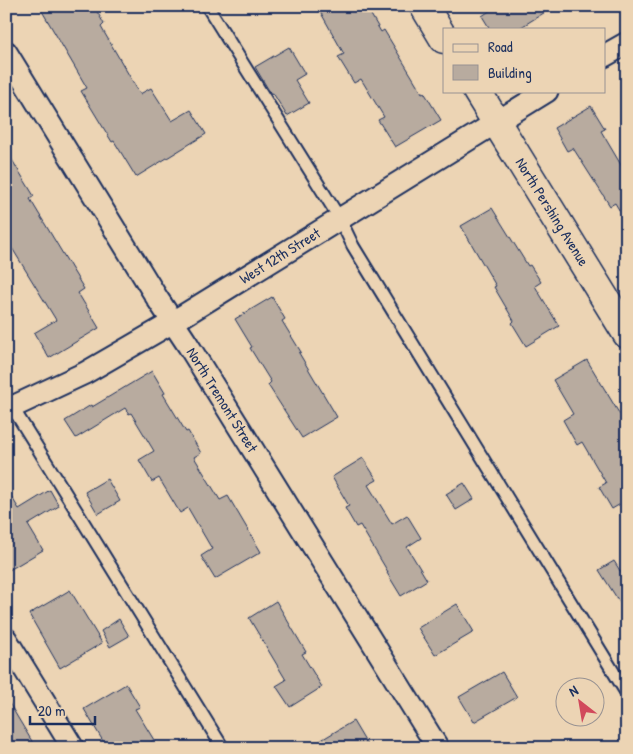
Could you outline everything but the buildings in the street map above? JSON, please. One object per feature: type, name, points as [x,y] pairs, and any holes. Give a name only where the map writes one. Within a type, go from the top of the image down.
[{"type":"street","points":[[424,6],[443,36]]},
{"type":"street","points":[[606,55],[627,42]]},
{"type":"street","name":"North Tremont Street","points":[[6,52],[438,748]]},
{"type":"street","name":"North Pershing Avenue","points":[[478,92],[627,334]]},
{"type":"street","name":"West 12th Street","points":[[8,405],[85,374],[173,322],[545,92]]},
{"type":"street","points":[[6,639],[73,748]]},
{"type":"lane","points":[[207,6],[340,219],[353,246],[627,694]]},
{"type":"lane","points":[[8,405],[223,748]]}]
